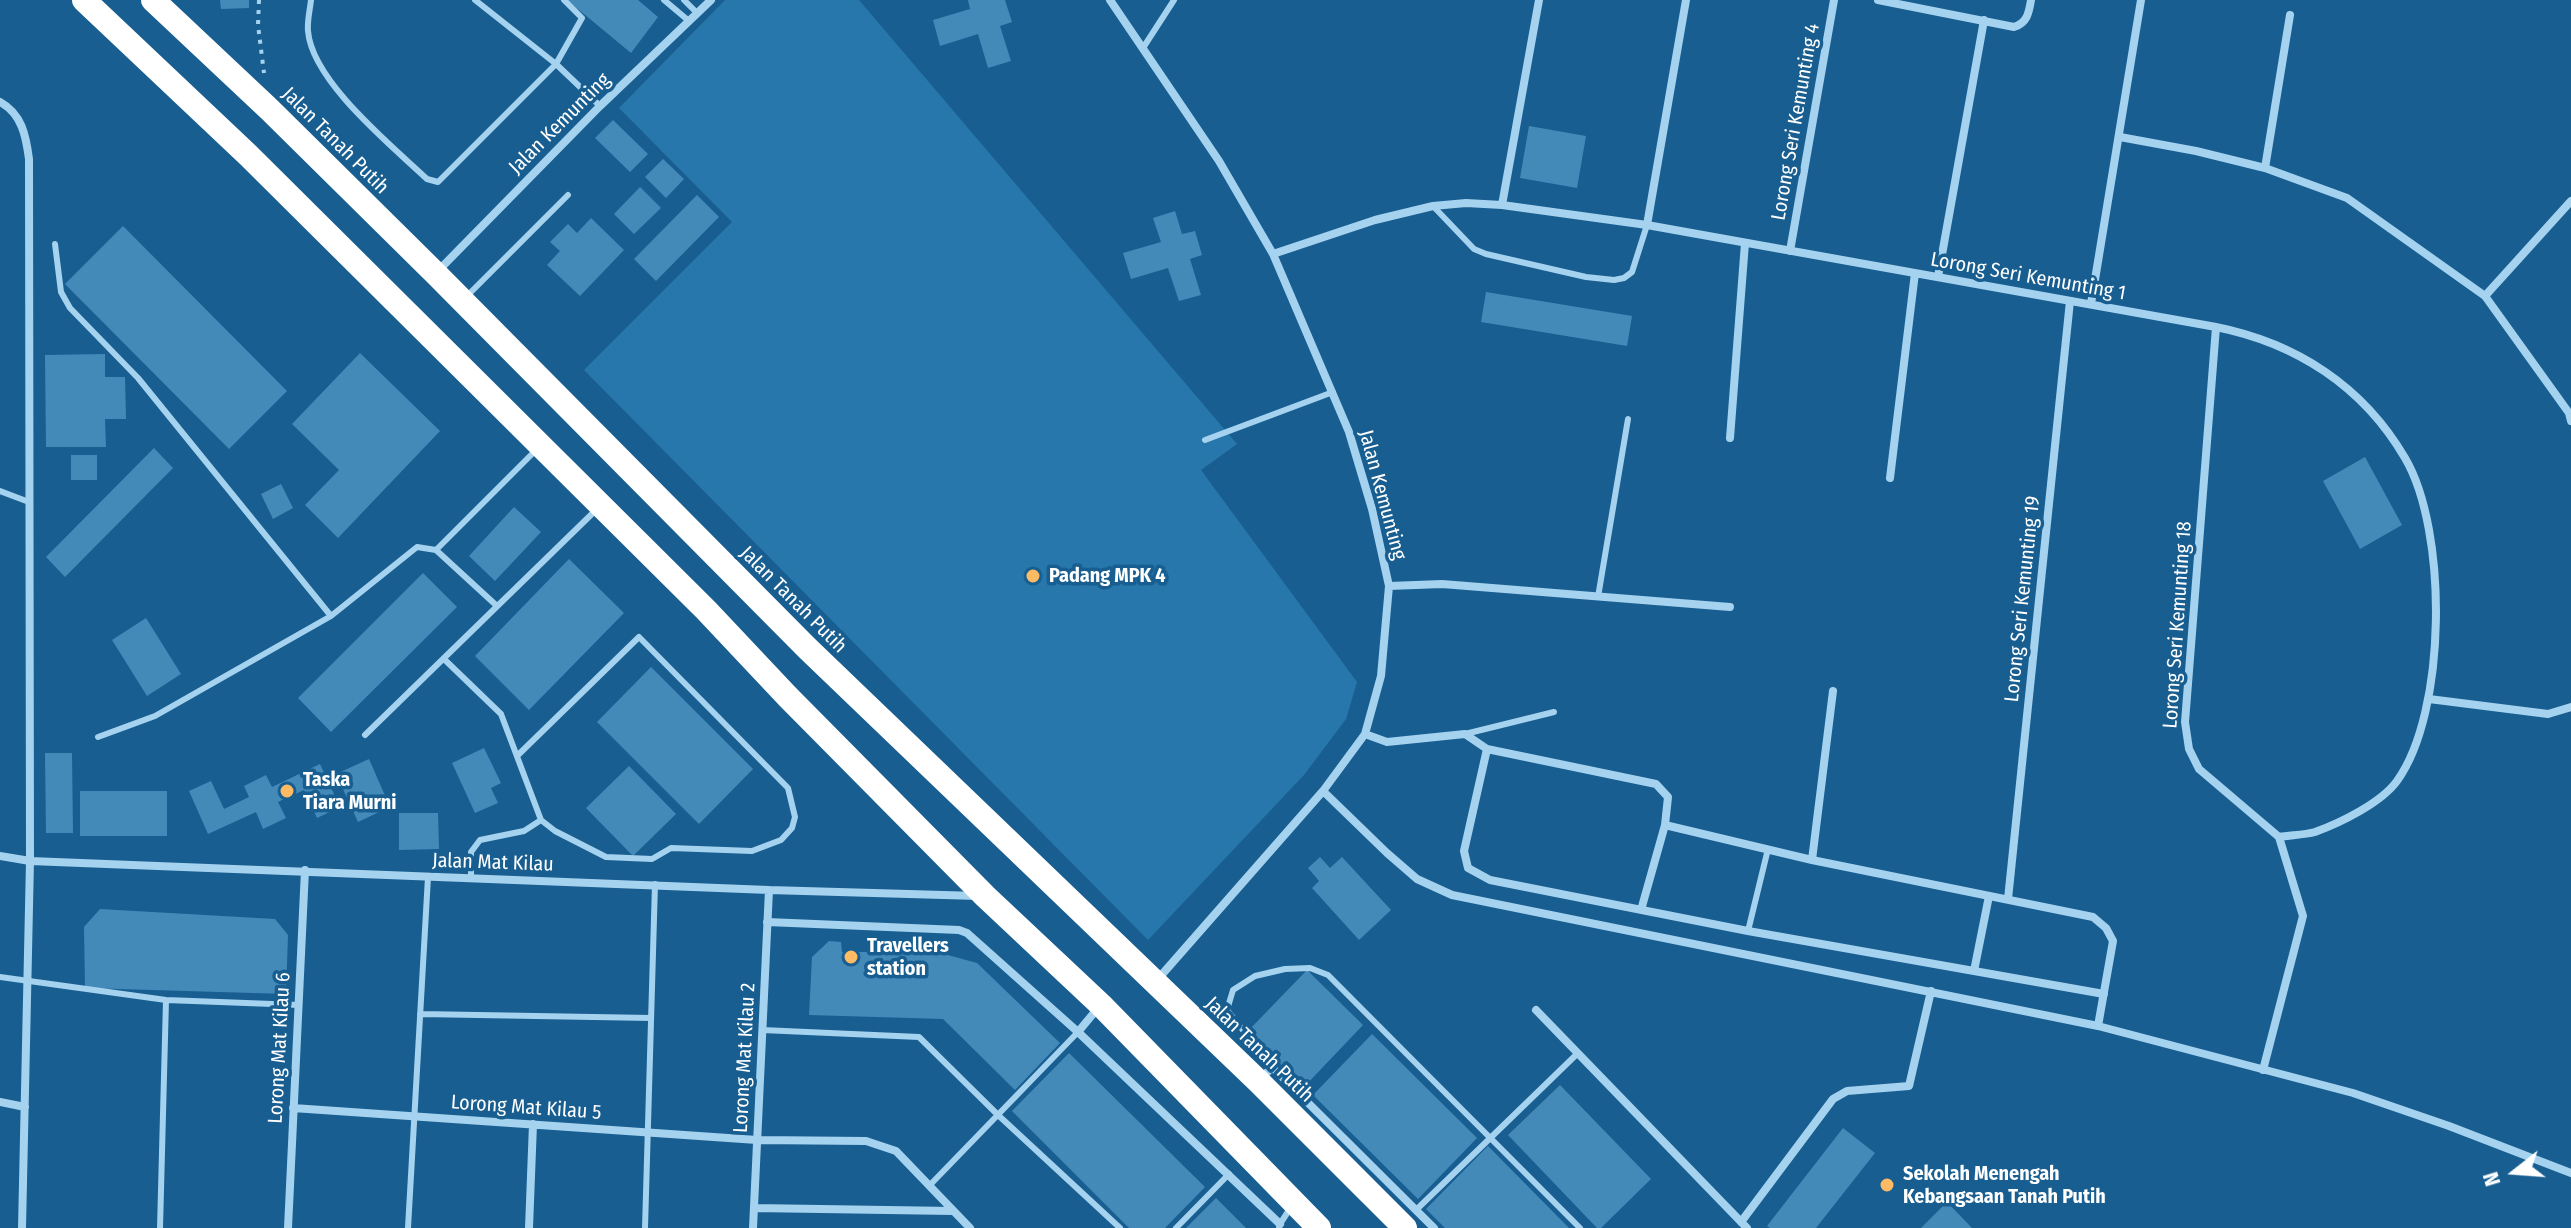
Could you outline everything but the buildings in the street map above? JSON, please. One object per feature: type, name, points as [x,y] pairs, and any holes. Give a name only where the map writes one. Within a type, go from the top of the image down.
[{"type":"highway","points":[[84,0],[227,134],[601,506],[985,896],[1101,1005],[1319,1228]]},
{"type":"highway","name":"Jalan Tanah Putih","points":[[153,0],[436,274],[807,648],[1155,982],[1265,1074],[1410,1219]]},
{"type":"street","name":"Jalan Kemunting","points":[[436,274],[600,106],[711,0]]},
{"type":"street","name":"Jalan Kemunting","points":[[1110,0],[1219,161],[1273,254],[1349,432],[1372,509],[1389,586],[1381,676],[1365,734],[1323,791],[1155,982]]},
{"type":"street","points":[[1502,205],[1539,0]]},
{"type":"street","points":[[1647,225],[1686,0]]},
{"type":"street","name":"Lorong Seri Kemunting 4","points":[[1790,251],[1834,0]]},
{"type":"street","points":[[1884,1],[2014,27],[2021,25],[2028,15],[2031,0]]},
{"type":"street","points":[[2091,304],[2141,0]]},
{"type":"street","points":[[2265,168],[2290,15]]},
{"type":"street","points":[[1938,277],[1984,20]]},
{"type":"street","points":[[0,102],[20,120],[29,159],[30,861],[22,1228]]},
{"type":"street","points":[[2120,137],[2265,168],[2347,198],[2485,296],[2570,415]]},
{"type":"street","points":[[2485,296],[2571,201]]},
{"type":"street","name":"Lorong Seri Kemunting 1","points":[[1273,254],[1375,220],[1433,206],[1466,203],[1502,205],[1647,225],[2252,334],[2323,369],[2355,395],[2406,459],[2423,500],[2434,556],[2436,609],[2429,699],[2415,747],[2397,782],[2371,804],[2347,818],[2312,833],[2279,837]]},
{"type":"street","points":[[1730,438],[1745,243]]},
{"type":"street","points":[[1890,478],[1915,273]]},
{"type":"street","name":"Lorong Seri Kemunting 19","points":[[2008,899],[2070,301]]},
{"type":"street","name":"Lorong Seri Kemunting 18","points":[[2216,327],[2185,722],[2189,749],[2199,769],[2279,837]]},
{"type":"street","points":[[1389,586],[1442,584],[1730,607]]},
{"type":"street","points":[[1812,860],[1833,691]]},
{"type":"street","points":[[2429,699],[2548,714],[2571,707]]},
{"type":"street","points":[[1365,734],[1387,742],[1465,734],[1487,749],[1656,784],[1668,797],[1665,825],[1641,910]]},
{"type":"street","points":[[1487,749],[1464,851],[1468,868],[1490,880],[1748,931],[2104,994]]},
{"type":"street","points":[[1323,791],[1417,879],[1452,895],[2098,1026],[2353,1093],[2571,1173]]},
{"type":"street","points":[[1665,825],[1812,860],[2093,917],[2106,928],[2113,941],[2098,1026]]},
{"type":"street","points":[[2263,1070],[2303,916],[2279,837]]},
{"type":"street","name":"Jalan Mat Kilau","points":[[0,856],[30,861],[985,896]]},
{"type":"street","name":"Lorong Mat Kilau 6","points":[[288,1228],[305,870]]},
{"type":"street","name":"Lorong Mat Kilau 2","points":[[753,1228],[769,890]]},
{"type":"street","points":[[1974,971],[1989,896]]},
{"type":"street","points":[[767,922],[963,931],[1078,1032],[1280,1226]]},
{"type":"street","points":[[1536,1010],[1744,1225],[1833,1099],[1847,1091],[1909,1086],[1931,991]]},
{"type":"street","points":[[1078,1032],[1101,1005]]},
{"type":"street","points":[[0,1102],[25,1107]]},
{"type":"street","name":"Lorong Mat Kilau 5","points":[[293,1108],[757,1140],[866,1141],[896,1151],[970,1228]]},
{"type":"street","points":[[529,1228],[533,1124]]},
{"type":"street","points":[[754,1208],[954,1211]]},
{"type":"street","points":[[1410,1219],[1434,1228]]},
{"type":"lane","points":[[311,0],[307,30],[316,59],[335,87],[427,179],[438,182],[556,64],[582,18],[564,0]]},
{"type":"lane","points":[[475,0],[556,64],[600,106]]},
{"type":"lane","points":[[664,0],[689,21]]},
{"type":"lane","points":[[684,0],[697,13]]},
{"type":"lane","points":[[1143,48],[1174,0]]},
{"type":"lane","points":[[462,301],[568,195]]},
{"type":"lane","points":[[1433,206],[1474,249],[1486,254],[1586,277],[1614,280],[1632,272],[1647,225]]},
{"type":"lane","points":[[55,244],[61,292],[70,308],[138,378],[331,616]]},
{"type":"lane","points":[[1205,440],[1333,392]]},
{"type":"lane","points":[[1598,597],[1628,419]]},
{"type":"lane","points":[[436,550],[540,446]]},
{"type":"lane","points":[[0,491],[29,502]]},
{"type":"lane","points":[[365,735],[601,506]]},
{"type":"lane","points":[[98,737],[155,716],[331,616],[417,547],[436,550],[497,606]]},
{"type":"lane","points":[[445,660],[501,714],[541,820],[555,831],[606,857],[652,859],[671,848],[752,851],[781,840],[792,828],[795,817],[788,788],[639,637],[517,756]]},
{"type":"lane","points":[[1465,734],[1554,712]]},
{"type":"lane","points":[[471,878],[471,852],[480,840],[524,831],[541,820]]},
{"type":"lane","points":[[1748,931],[1768,849]]},
{"type":"lane","points":[[408,1228],[428,877]]},
{"type":"lane","points":[[645,1228],[655,884]]},
{"type":"lane","points":[[1265,1074],[1227,1010],[1233,990],[1255,976],[1285,969],[1310,968],[1328,975],[1580,1228]]},
{"type":"lane","points":[[0,977],[166,1000],[299,1005]]},
{"type":"lane","points":[[160,1228],[166,1000]]},
{"type":"lane","points":[[420,1014],[651,1018]]},
{"type":"lane","points":[[762,1030],[919,1037],[1120,1228]]},
{"type":"lane","points":[[929,1186],[1078,1032]]},
{"type":"lane","points":[[1410,1219],[1578,1053]]},
{"type":"lane","points":[[1176,1228],[1229,1174]]},
{"type":"lane","points":[[1280,1226],[1294,1203]]},
{"type":"path","points":[[259,0],[261,51],[270,110]]},
{"type":"shaded area","name":"Padang MPK 4","points":[[725,0],[859,0],[1237,444],[1201,470],[1357,682],[1346,719],[1304,775],[1148,940],[584,370],[732,222],[619,108]]},
{"type":"place","name":"Padang MPK 4","points":[[1033,576]]},
{"type":"place","name":"Taska Tiara Murni","points":[[287,791]]},
{"type":"place","name":"Travellers station","points":[[851,957]]},
{"type":"place","name":"Sekolah Menengah Kebangsaan Tanah Putih","points":[[1887,1185]]}]
